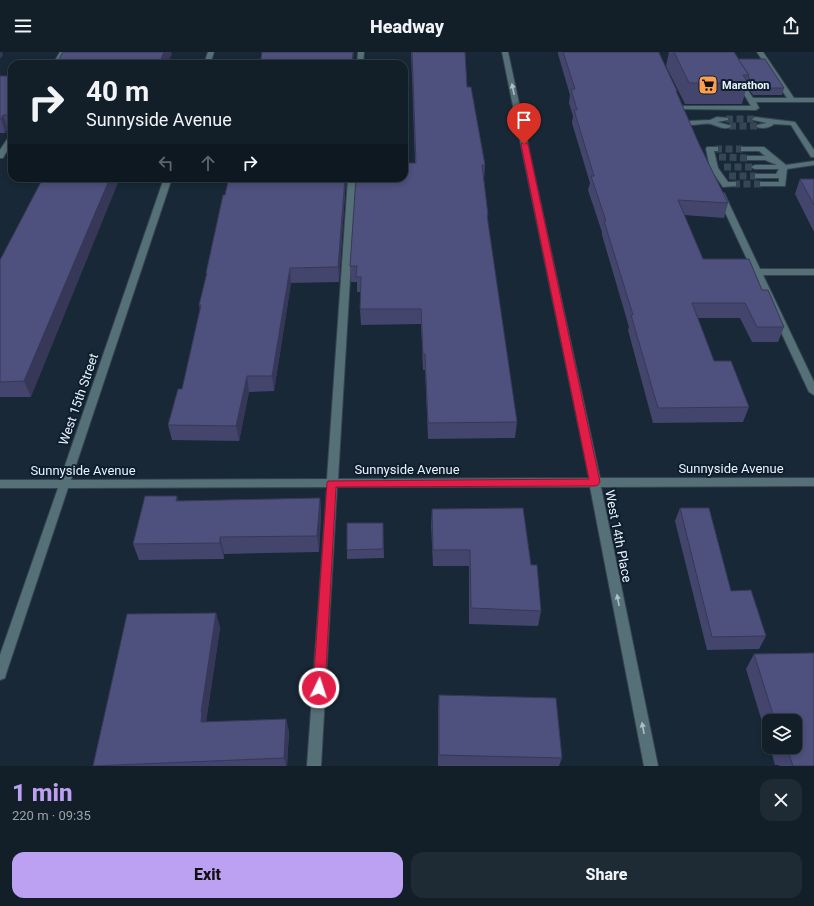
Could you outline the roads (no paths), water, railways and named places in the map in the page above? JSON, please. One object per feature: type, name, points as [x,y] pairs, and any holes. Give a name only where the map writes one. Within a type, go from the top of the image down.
[{"type":"street","name":"West 14th Place","points":[[505,52],[595,482],[651,766]]},
{"type":"street","points":[[760,52],[764,63],[776,74],[780,86],[792,100]]},
{"type":"street","points":[[728,122],[720,126],[712,122],[689,126],[679,104],[756,108],[751,100],[746,86],[735,74],[742,74]]},
{"type":"street","points":[[768,74],[776,74]]},
{"type":"street","points":[[751,100],[814,100]]},
{"type":"street","points":[[757,122],[769,125],[772,122],[793,123],[814,155]]},
{"type":"street","points":[[0,156],[8,143]]},
{"type":"street","points":[[715,149],[710,150],[711,168],[814,392]]},
{"type":"street","points":[[744,150],[761,150],[784,167]]},
{"type":"street","points":[[702,155],[726,185],[733,184]]},
{"type":"street","points":[[711,168],[715,157],[719,157]]},
{"type":"street","points":[[750,158],[766,158],[784,167]]},
{"type":"street","points":[[755,167],[784,167],[814,164]]},
{"type":"street","points":[[711,168],[724,167]]},
{"type":"street","points":[[758,176],[778,176],[784,167]]},
{"type":"street","points":[[763,184],[782,184],[784,167]]},
{"type":"street","points":[[711,168],[724,176],[729,176]]},
{"type":"street","name":"West 15th Street","points":[[0,674],[167,182]]},
{"type":"street","points":[[314,766],[352,182]]},
{"type":"street","points":[[758,272],[814,272]]},
{"type":"street","name":"Sunnyside Avenue","points":[[0,484],[814,482]]},
{"type":"tunnel","points":[[726,119],[755,119]]},
{"type":"tunnel","points":[[729,126],[759,126]]},
{"type":"tunnel","points":[[715,149],[744,149]]},
{"type":"tunnel","points":[[719,157],[750,158]]},
{"type":"tunnel","points":[[724,167],[755,167]]},
{"type":"tunnel","points":[[729,176],[758,176]]},
{"type":"tunnel","points":[[733,184],[763,184]]},
{"type":"place","name":"Marathon","points":[[708,85]]}]
